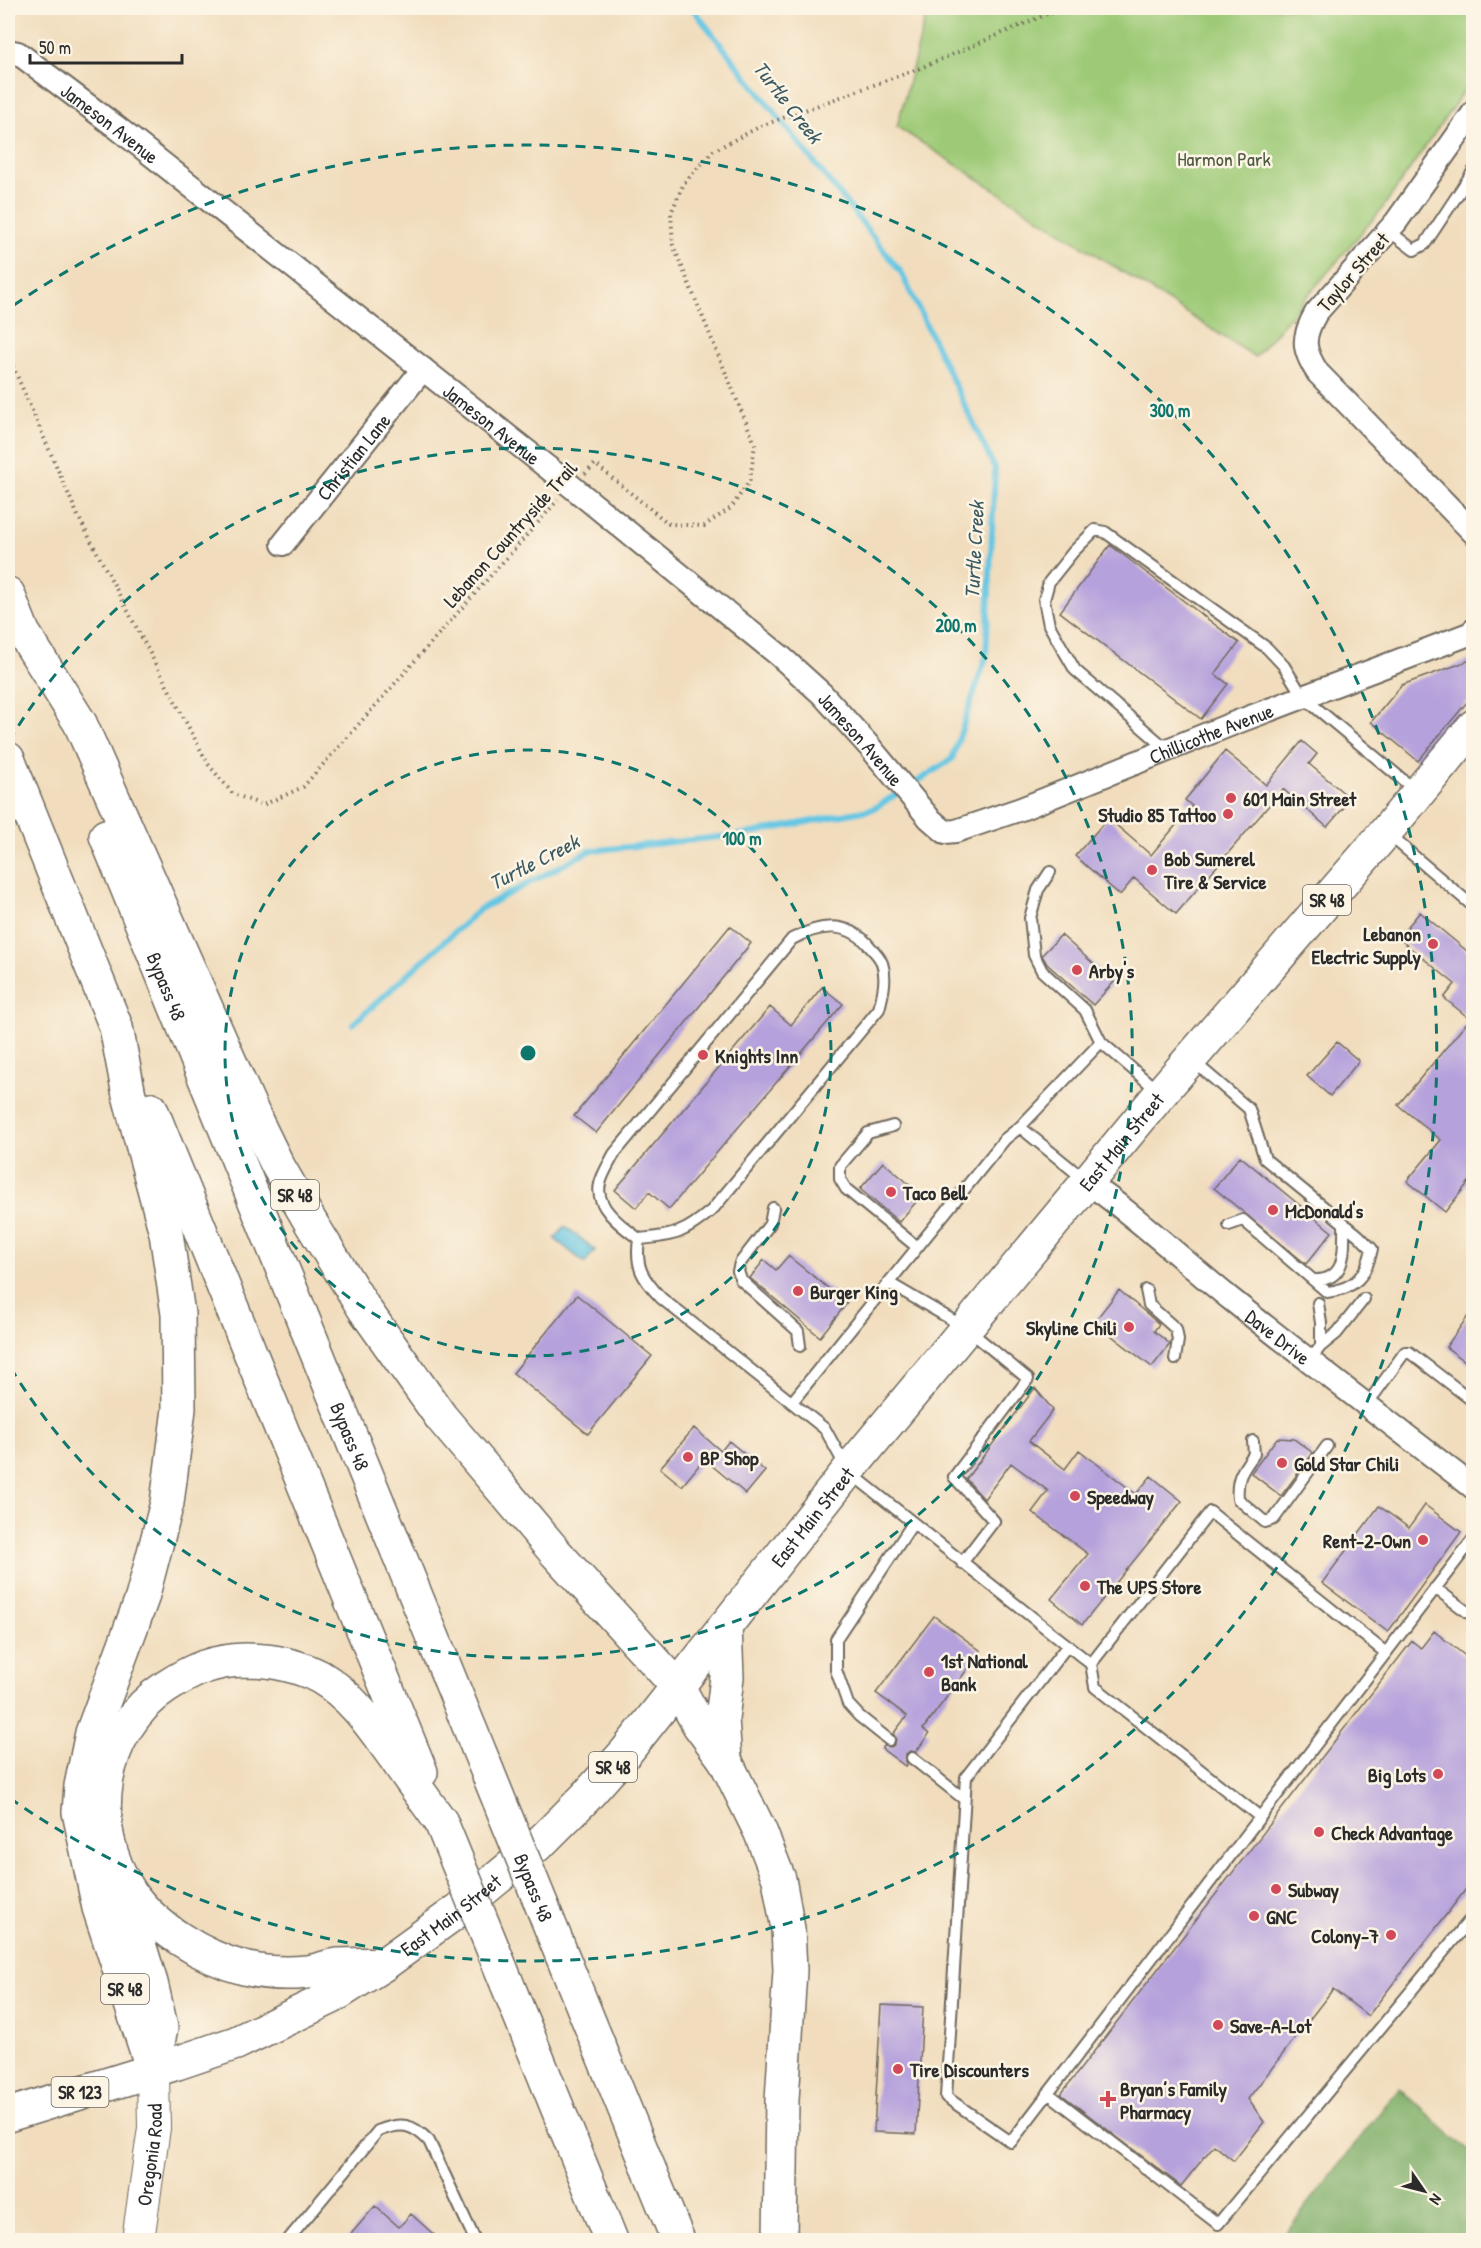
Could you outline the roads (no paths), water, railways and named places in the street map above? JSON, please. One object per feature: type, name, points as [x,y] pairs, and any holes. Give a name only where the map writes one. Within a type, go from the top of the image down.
[{"type":"main road","name":"SR 48","points":[[8,594],[15,633],[80,723],[257,1123],[278,1166],[323,1242],[365,1310],[441,1417],[556,1553],[678,1687]]},
{"type":"main road","name":"Bypass 48","points":[[15,633],[484,1762],[678,2241]]},
{"type":"main road","name":"East Main Street","points":[[8,2115],[236,2043],[332,1997],[384,1964],[460,1909],[542,1841],[626,1752],[848,1471],[966,1328],[1161,1093],[1473,726]]},
{"type":"main road","name":"SR 48","points":[[8,759],[116,1027],[129,1095],[166,1233],[173,1273],[180,1347],[179,1409],[171,1482],[142,1598],[93,1733],[81,1785],[79,1812],[99,1908],[153,2070]]},
{"type":"main road","points":[[116,1027],[174,1164],[611,2241]]},
{"type":"main road","points":[[725,1760],[722,1719],[727,1677],[726,1626]]},
{"type":"main road","points":[[153,2070],[161,2027],[151,1983],[105,1828],[105,1792],[110,1764],[126,1727],[138,1710],[157,1693],[191,1671],[225,1661],[261,1660],[291,1666],[321,1678],[342,1693],[363,1713],[441,1821]]},
{"type":"main road","points":[[678,1687],[699,1725],[725,1760],[760,1831],[779,1879],[788,1929],[790,1970],[782,2100],[780,2241]]},
{"type":"main road","points":[[113,1857],[129,1891],[144,1909],[183,1941],[205,1954],[247,1969],[277,1972],[308,1972],[336,1965],[384,1964]]},
{"type":"street","name":"Jameson Avenue","points":[[8,51],[18,53],[115,126],[571,486],[780,656],[822,694],[929,818],[945,832]]},
{"type":"street","name":"Taylor Street","points":[[1473,112],[1389,231],[1316,313],[1308,327],[1305,343],[1309,359],[1318,372],[1473,533]]},
{"type":"street","name":"Christian Lane","points":[[283,544],[423,369]]},
{"type":"street","name":"Chillicothe Avenue","points":[[945,832],[956,831],[1021,810],[1303,697],[1472,634]]},
{"type":"street","name":"Dave Drive","points":[[1087,1182],[1121,1206],[1223,1293],[1315,1353],[1366,1406],[1473,1488]]},
{"type":"street","name":"Oregonia Road","points":[[138,2241],[154,2128],[153,2070]]},
{"type":"lane","points":[[1389,231],[1414,250],[1425,244],[1473,170]]},
{"type":"lane","points":[[1169,750],[1075,670],[1049,625],[1044,600],[1049,582],[1073,552],[1095,530],[1104,531],[1267,648],[1284,666],[1303,697],[1418,793]]},
{"type":"lane","points":[[1386,831],[1473,907]]},
{"type":"lane","points":[[1050,872],[1038,891],[1030,918],[1034,955],[1042,971],[1084,1010],[1101,1042],[1161,1093]]},
{"type":"lane","points":[[833,926],[848,930],[866,941],[882,961],[884,987],[879,1009],[712,1210],[691,1228],[663,1237],[639,1239],[607,1210],[599,1196],[600,1184],[614,1154],[792,939],[810,930],[833,926]]},
{"type":"lane","points":[[792,1402],[1005,1139],[1020,1127],[1101,1042]]},
{"type":"lane","points":[[1190,1059],[1250,1109],[1265,1159],[1344,1223],[1371,1249],[1368,1266],[1358,1281],[1343,1290],[1327,1292],[1243,1220],[1229,1225]]},
{"type":"lane","points":[[893,1126],[868,1133],[840,1166],[840,1179],[846,1190],[917,1247]]},
{"type":"lane","points":[[1020,1127],[1087,1182]]},
{"type":"lane","points":[[773,1208],[770,1224],[740,1263],[738,1270],[741,1280],[798,1331],[800,1347]]},
{"type":"lane","points":[[1313,1280],[1323,1280],[1334,1275],[1341,1264],[1344,1253],[1344,1223]]},
{"type":"lane","points":[[639,1239],[636,1256],[644,1280],[661,1298],[825,1429],[848,1471],[1091,1664],[1095,1687],[1260,1817]]},
{"type":"lane","points":[[889,1282],[966,1328],[1028,1379],[954,1477],[994,1521],[962,1563]]},
{"type":"lane","points":[[1146,1290],[1149,1305],[1176,1329],[1178,1340],[1175,1359]]},
{"type":"lane","points":[[1315,1353],[1337,1333],[1364,1299]]},
{"type":"lane","points":[[1315,1353],[1321,1323],[1318,1303]]},
{"type":"lane","points":[[1366,1406],[1405,1352],[1473,1402]]},
{"type":"lane","points":[[1252,1441],[1254,1454],[1240,1474],[1236,1485],[1238,1499],[1265,1522],[1274,1519],[1327,1446]]},
{"type":"lane","points":[[1091,1664],[1210,1512],[1386,1653]]},
{"type":"lane","points":[[889,1740],[848,1704],[836,1670],[836,1639],[913,1523]]},
{"type":"lane","points":[[1067,1646],[966,1777],[946,2097],[1011,2142],[1473,1538]]},
{"type":"lane","points":[[1435,1587],[1473,1617]]},
{"type":"lane","points":[[912,1758],[964,1799]]},
{"type":"lane","points":[[1048,2093],[1218,2224],[1473,1915]]},
{"type":"lane","points":[[288,2241],[378,2131],[404,2125],[419,2130],[429,2141],[475,2241]]},
{"type":"water","points":[[565,1226],[595,1250],[585,1263],[555,1239]]},
{"type":"waterway","name":"Turtle Creek","points":[[692,8],[901,272],[995,469],[986,657],[952,759],[909,787]]},
{"type":"waterway","name":"Turtle Creek","points":[[353,1024],[480,909],[589,851],[747,834],[873,809],[900,792]]},
{"type":"place","name":"601 Main Street","points":[[1231,798]]},
{"type":"place","name":"Studio 85 Tattoo","points":[[1228,814]]},
{"type":"place","name":"Bob Sumerel Tire & Service","points":[[1152,870]]},
{"type":"place","name":"Lebanon Electric Supply","points":[[1433,944]]},
{"type":"place","name":"Arby's","points":[[1077,970]]},
{"type":"place","name":"Knights Inn","points":[[703,1055]]},
{"type":"place","name":"Taco Bell","points":[[891,1192]]},
{"type":"place","name":"McDonald's","points":[[1273,1210]]},
{"type":"place","name":"Burger King","points":[[798,1291]]},
{"type":"place","name":"Skyline Chili","points":[[1129,1327]]},
{"type":"place","name":"BP Shop","points":[[688,1457]]},
{"type":"place","name":"Gold Star Chili","points":[[1282,1463]]},
{"type":"place","name":"Speedway","points":[[1075,1496]]},
{"type":"place","name":"Rent-2-Own","points":[[1423,1540]]},
{"type":"place","name":"The UPS Store","points":[[1085,1586]]},
{"type":"place","name":"1st National Bank","points":[[929,1672]]},
{"type":"place","name":"Big Lots","points":[[1438,1774]]},
{"type":"place","name":"Check Advantage","points":[[1319,1832]]},
{"type":"place","name":"Subway","points":[[1276,1889]]},
{"type":"place","name":"GNC","points":[[1254,1916]]},
{"type":"place","name":"Colony-7","points":[[1391,1935]]},
{"type":"place","name":"Save-A-Lot","points":[[1218,2025]]},
{"type":"place","name":"Tire Discounters","points":[[898,2069]]},
{"type":"place","name":"Bryan’s Family Pharmacy","points":[[1108,2099]]},
{"type":"park label","name":"Harmon Park","points":[[1224,158]]}]
